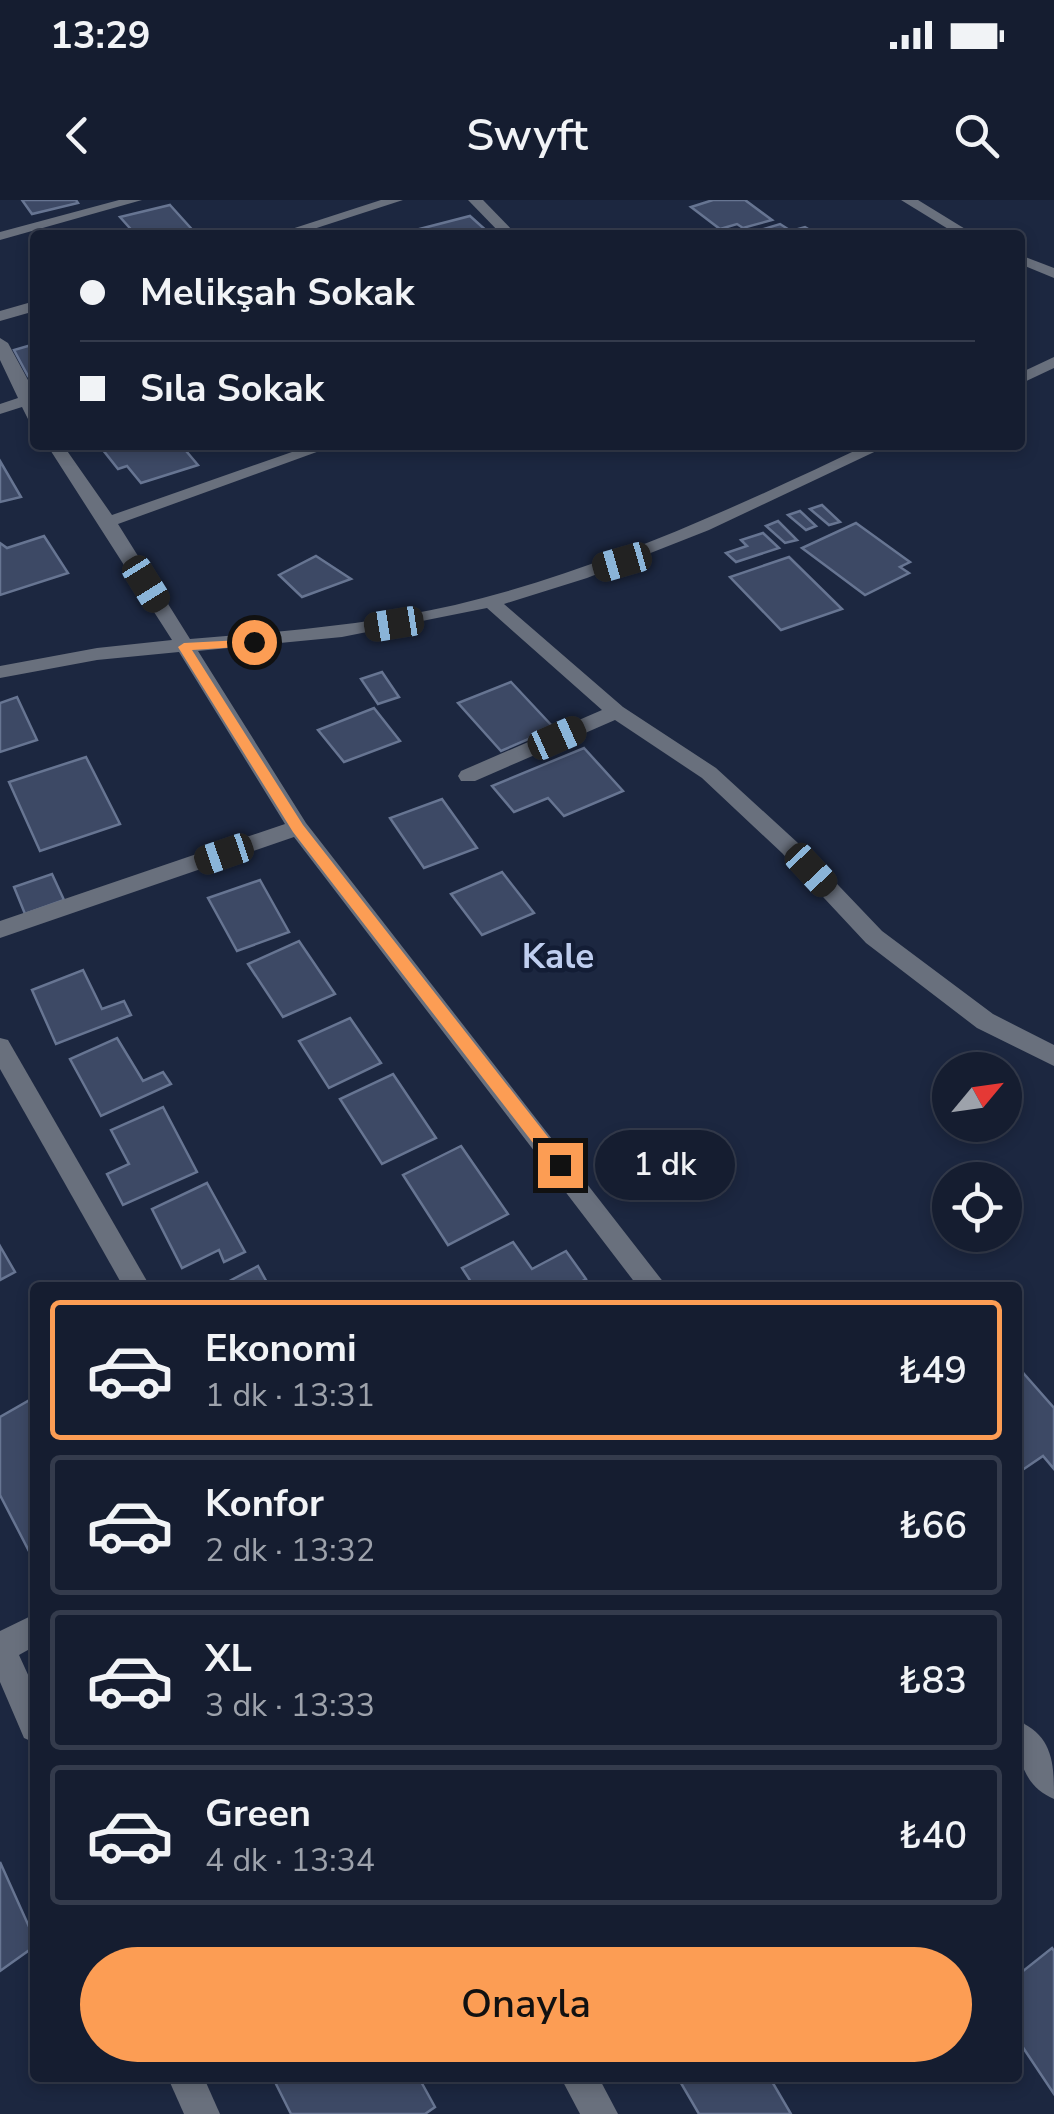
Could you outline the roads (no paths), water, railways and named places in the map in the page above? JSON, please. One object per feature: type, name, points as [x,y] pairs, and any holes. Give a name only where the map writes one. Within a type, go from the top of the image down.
[{"type":"street","points":[[0,236],[135,200]]},
{"type":"street","points":[[297,230],[396,200]]},
{"type":"street","points":[[475,200],[505,230]]},
{"type":"street","points":[[908,200],[958,230]]},
{"type":"street","points":[[939,230],[950,226]]},
{"type":"street","points":[[1025,261],[1054,274]]},
{"type":"street","points":[[0,316],[30,307]]},
{"type":"street","points":[[0,343],[30,402]]},
{"type":"street","points":[[1025,376],[1054,362]]},
{"type":"street","points":[[0,409],[30,406]]},
{"type":"street","points":[[58,450],[108,522],[298,828],[650,1282]]},
{"type":"street","points":[[108,522],[314,450]]},
{"type":"street","points":[[0,672],[117,650],[290,640],[490,601],[622,562],[720,522],[871,450]]},
{"type":"street","points":[[490,601],[616,712],[709,773],[790,848],[874,937],[986,1021],[1054,1056]]},
{"type":"street","points":[[468,776],[616,712]]},
{"type":"street","points":[[0,930],[298,828]]},
{"type":"street","points":[[1,1052],[135,1282]]},
{"type":"street","points":[[30,1632],[0,1648],[30,1716]]},
{"type":"street","points":[[1022,1743],[1054,1783]]},
{"type":"street","points":[[188,2082],[202,2114]]},
{"type":"street","points":[[581,2082],[600,2114]]},
{"type":"district","name":"Kale","points":[[558,956]]}]
